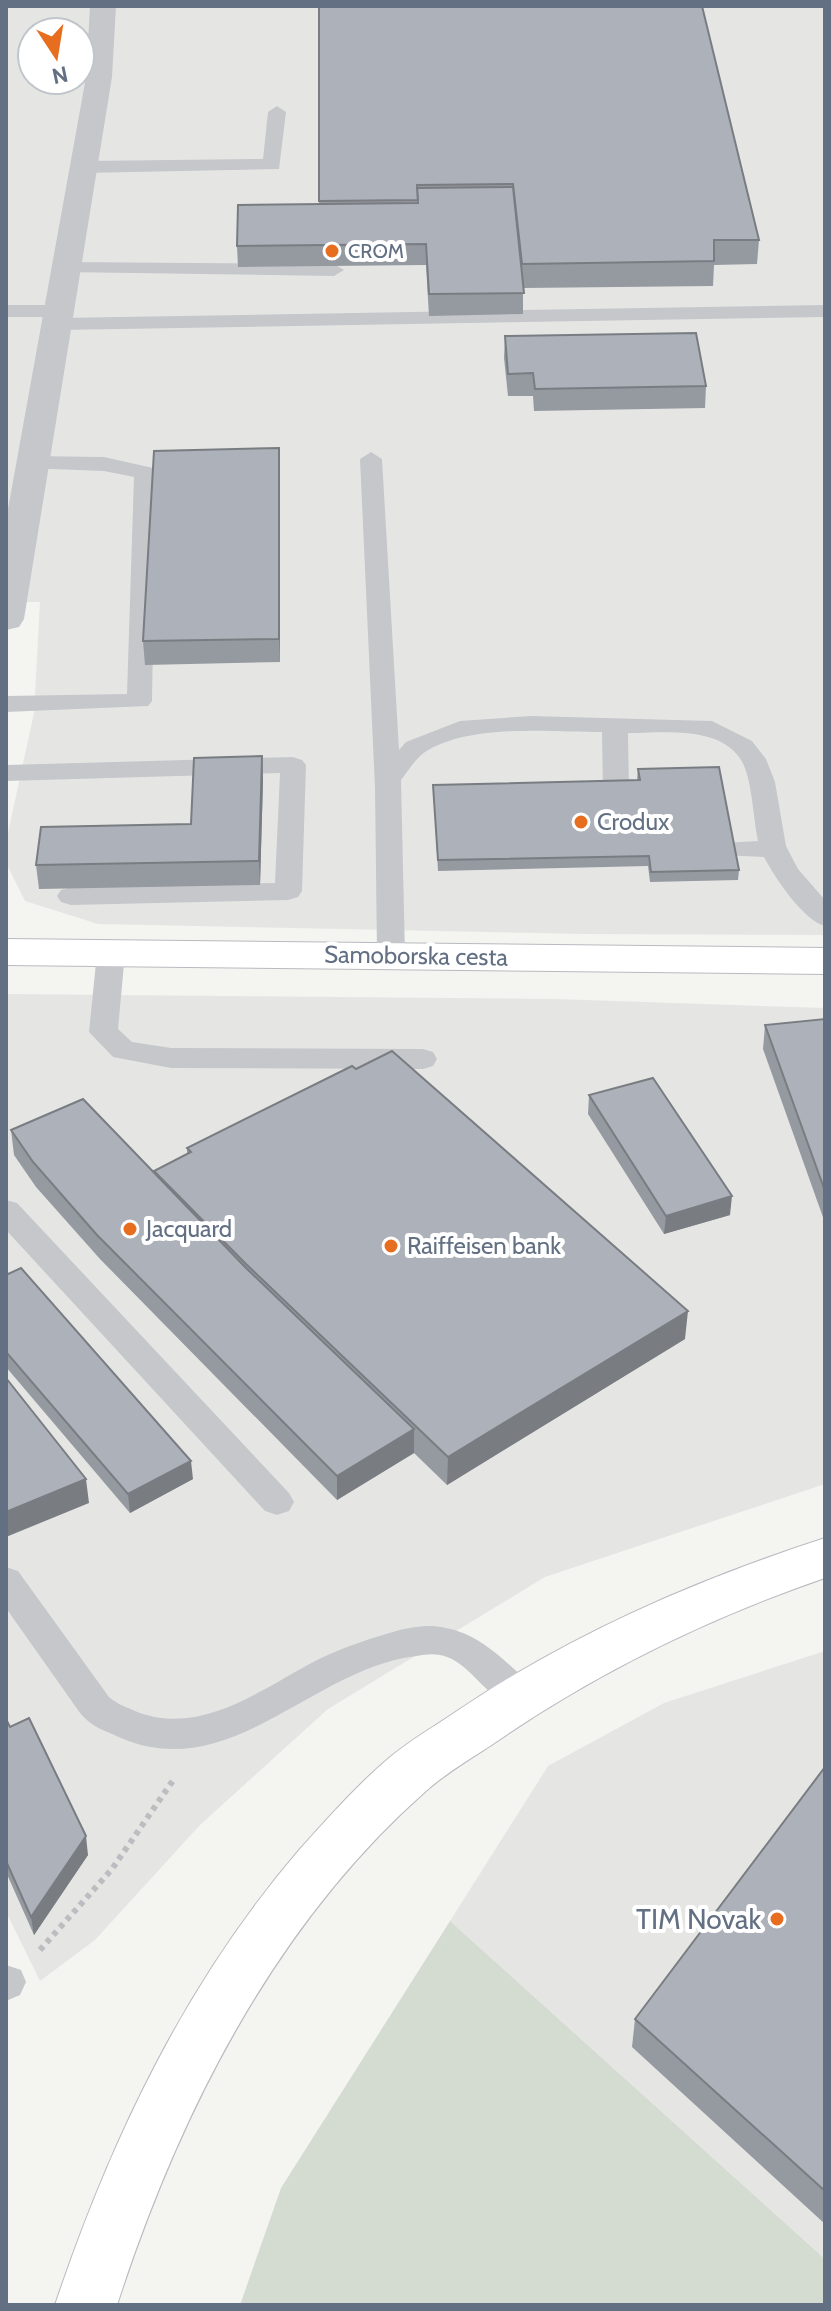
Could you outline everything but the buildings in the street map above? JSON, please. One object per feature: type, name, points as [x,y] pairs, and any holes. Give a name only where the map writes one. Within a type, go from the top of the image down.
[{"type":"main road","name":"Samoborska cesta","points":[[6,952],[825,961]]},
{"type":"main road","points":[[86,2305],[102,2251],[156,2116],[253,1948],[294,1894],[401,1780],[519,1695],[643,1628],[825,1558]]},
{"type":"street","points":[[7,603],[60,318],[99,77],[103,6]]},
{"type":"lane","points":[[84,167],[272,165],[277,112]]},
{"type":"lane","points":[[68,268],[334,270]]},
{"type":"lane","points":[[6,311],[60,318],[825,311]]},
{"type":"lane","points":[[371,459],[388,790]]},
{"type":"lane","points":[[6,704],[139,701],[145,473],[104,464],[32,463]]},
{"type":"lane","points":[[391,955],[388,779],[415,747],[460,729],[531,724],[703,726],[749,751],[760,775],[774,849],[796,883],[825,917]]},
{"type":"lane","points":[[615,725],[616,791]]},
{"type":"lane","points":[[6,773],[293,765],[288,891],[71,896]]},
{"type":"lane","points":[[732,849],[774,849]]},
{"type":"lane","points":[[111,953],[103,1032],[123,1050],[171,1058],[423,1059]]},
{"type":"lane","points":[[6,1211],[277,1502]]},
{"type":"lane","points":[[6,1581],[101,1713],[140,1730],[172,1736],[204,1731],[244,1717],[353,1660],[390,1646],[431,1638],[460,1646],[519,1695]]},
{"type":"path","points":[[6,1983],[77,1915],[149,1818],[204,1731]]},
{"type":"shaded area","points":[[6,6],[825,6],[825,935],[586,934],[98,924],[25,901],[6,863],[6,842],[34,713],[40,602],[6,602]]},
{"type":"shaded area","points":[[6,994],[555,999],[825,1008],[825,1484],[545,1577],[328,1709],[200,1825],[95,1940],[40,1981],[6,1912]]},
{"type":"shaded area","points":[[825,1651],[825,2259],[450,1921],[548,1766],[664,1703]]},
{"type":"shaded area","points":[[450,1921],[825,2259],[825,2305],[240,2305],[281,2188]]},
{"type":"place","name":"CROM","points":[[332,251]]},
{"type":"place","name":"Crodux","points":[[581,822]]},
{"type":"place","name":"Jacquard","points":[[130,1229]]},
{"type":"place","name":"Raiffeisen bank","points":[[391,1246]]},
{"type":"place","name":"TIM Novak","points":[[777,1919]]}]
